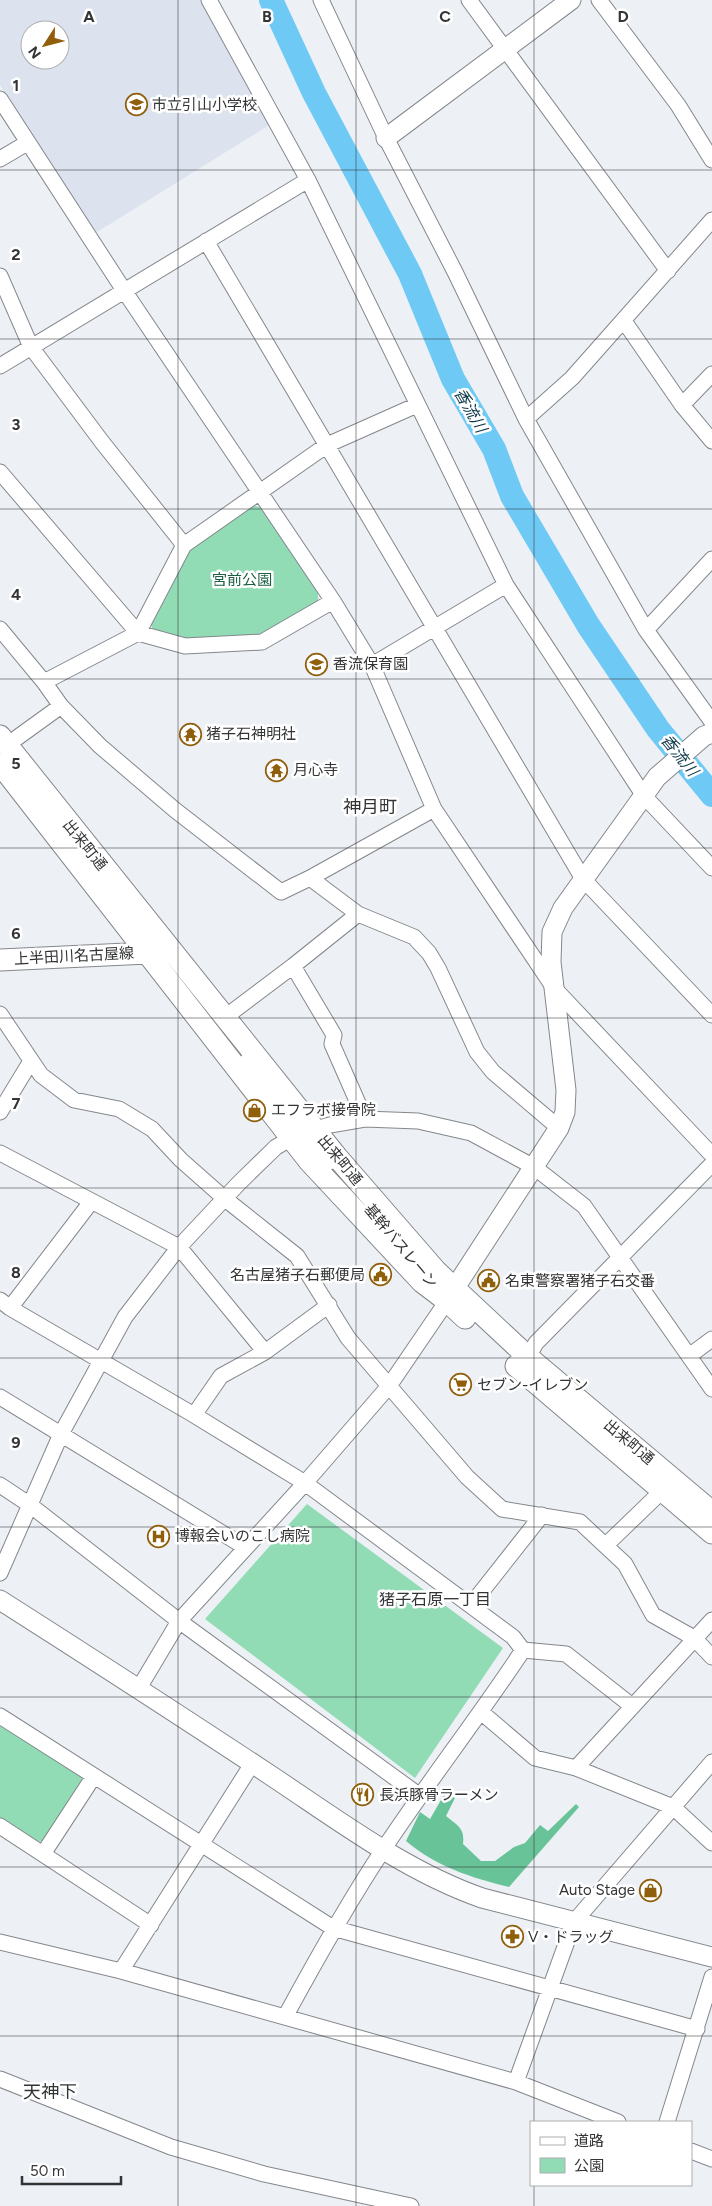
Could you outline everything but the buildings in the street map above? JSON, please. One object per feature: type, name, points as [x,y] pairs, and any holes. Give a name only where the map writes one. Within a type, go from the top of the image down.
[{"type":"main road","name":"出来町通","points":[[2,748],[148,953],[269,1109],[337,1157],[436,1271],[451,1294],[517,1367],[712,1533]]},
{"type":"main road","name":"出来町通","points":[[2,748],[180,962],[224,1018],[303,1133],[327,1182],[422,1282],[451,1294],[712,1512]]},
{"type":"main road","name":"上半田川名古屋線","points":[[0,960],[148,953]]},
{"type":"street","points":[[209,0],[308,180],[506,585],[644,796],[712,868]]},
{"type":"street","points":[[321,0],[386,138],[526,419],[646,630],[712,722]]},
{"type":"street","points":[[469,0],[668,271]]},
{"type":"street","points":[[386,138],[571,0]]},
{"type":"street","points":[[599,0],[678,105],[712,160]]},
{"type":"street","points":[[0,99],[27,143],[258,493],[333,601],[372,665],[434,809],[554,988],[712,1156]]},
{"type":"street","points":[[0,159],[27,143]]},
{"type":"street","points":[[0,366],[308,180]]},
{"type":"street","points":[[526,419],[572,378],[712,220]]},
{"type":"street","points":[[206,241],[583,879],[712,1015]]},
{"type":"street","points":[[0,276],[31,347],[102,442],[184,545]]},
{"type":"street","points":[[624,320],[682,405],[712,441]]},
{"type":"street","points":[[682,405],[712,374]]},
{"type":"street","points":[[44,682],[138,633],[184,545],[326,445],[417,405]]},
{"type":"street","points":[[0,472],[138,633],[185,646],[262,642],[333,601]]},
{"type":"street","points":[[646,630],[712,559]]},
{"type":"street","points":[[372,665],[506,585]]},
{"type":"street","points":[[0,629],[44,682],[61,706],[100,746],[175,810],[281,892],[310,878],[434,809]]},
{"type":"street","points":[[2,748],[61,706]]},
{"type":"street","points":[[139,1688],[179,1621],[244,1547],[305,1483],[389,1386],[559,1128],[565,1112],[566,1090],[551,962],[552,932],[563,908],[657,778],[706,737]]},
{"type":"street","points":[[310,878],[358,914],[414,937],[419,942],[429,953],[438,968],[476,1052],[493,1072],[559,1128]]},
{"type":"street","points":[[224,1018],[358,914]]},
{"type":"street","points":[[180,962],[247,1062],[303,1133]]},
{"type":"street","points":[[293,966],[334,1036],[332,1044],[365,1119]]},
{"type":"street","points":[[0,1014],[41,1076],[74,1100],[119,1109],[152,1129],[181,1160],[224,1198],[297,1256],[348,1338],[467,1477],[502,1509],[580,1522],[625,1564],[653,1615],[694,1638],[712,1657]]},
{"type":"street","points":[[0,1112],[31,1061]]},
{"type":"street","points":[[0,1572],[61,1434],[125,1316],[179,1247],[224,1198],[276,1147],[303,1133],[365,1119],[418,1121],[471,1133],[534,1168],[584,1206],[712,1389]]},
{"type":"street","points":[[0,1153],[179,1247],[265,1352]]},
{"type":"street","points":[[528,1357],[536,1343],[712,1164]]},
{"type":"street","points":[[91,1202],[5,1304],[194,1415],[305,1483],[513,1637],[522,1650]]},
{"type":"street","points":[[194,1415],[221,1376],[265,1352],[328,1305]]},
{"type":"street","points":[[689,1356],[712,1339]]},
{"type":"street","points":[[0,1397],[244,1547]]},
{"type":"street","points":[[0,1485],[30,1505],[179,1621],[420,1796]]},
{"type":"street","points":[[606,1545],[662,1491]]},
{"type":"street","points":[[471,1606],[542,1515]]},
{"type":"street","points":[[0,1600],[139,1688],[383,1850],[450,1887],[482,1898],[712,1958]]},
{"type":"street","points":[[576,1768],[712,1620]]},
{"type":"street","points":[[522,1650],[566,1654],[632,1706]]},
{"type":"street","points":[[285,2017],[333,1928],[383,1850],[481,1712],[522,1650]]},
{"type":"street","points":[[481,1712],[535,1758],[576,1768],[673,1807],[712,1843]]},
{"type":"street","points":[[0,1716],[333,1928],[697,2029]]},
{"type":"street","points":[[516,2082],[574,1922],[712,1762]]},
{"type":"street","points":[[122,1971],[252,1764]]},
{"type":"street","points":[[43,1854],[94,1776]]},
{"type":"street","points":[[0,1826],[151,1925]]},
{"type":"street","points":[[0,1942],[122,1971],[516,2082],[615,2121]]},
{"type":"street","points":[[667,2121],[712,1977]]},
{"type":"street","points":[[0,2079],[171,2148],[264,2174],[410,2206]]},
{"type":"street","points":[[692,2151],[712,2159]]},
{"type":"shaded area","name":"市立引山小学校","points":[[0,0],[203,0],[271,124],[94,234],[0,85]]},
{"type":"green space","name":"宮前公園","points":[[251,505],[260,507],[318,592],[318,601],[258,635],[189,640],[153,629],[150,623],[190,548]]},
{"type":"green space","points":[[307,1504],[503,1648],[415,1778],[205,1619]]},
{"type":"green space","points":[[0,1722],[81,1773],[83,1782],[46,1840],[37,1842],[0,1818]]},
{"type":"green space","points":[[445,1793],[455,1798],[446,1816],[462,1831],[463,1844],[481,1861],[495,1861],[514,1847],[525,1843],[540,1825],[548,1831],[576,1804],[579,1807],[509,1887],[481,1880],[454,1870],[417,1850],[406,1841],[420,1812],[430,1819]]},
{"type":"waterway","name":"香流川","points":[[271,0],[314,93],[410,274],[453,379],[494,449],[512,496],[588,625],[658,729],[712,795]]},
{"type":"place","name":"市立引山小学校","points":[[136,105]]},
{"type":"place","name":"香流保育園","points":[[317,664]]},
{"type":"place","name":"猪子石神明社","points":[[190,734]]},
{"type":"place","name":"月心寺","points":[[277,770]]},
{"type":"place","name":"エフラボ接骨院","points":[[255,1110]]},
{"type":"place","name":"名古屋猪子石郵便局","points":[[381,1275]]},
{"type":"place","name":"名東警察署猪子石交番","points":[[489,1281]]},
{"type":"place","name":"セブン-イレブン","points":[[461,1385]]},
{"type":"place","name":"博報会いのこし病院","points":[[159,1536]]},
{"type":"place","name":"長浜豚骨ラーメン","points":[[363,1795]]},
{"type":"place","name":"Auto Stage","points":[[651,1890]]},
{"type":"place","name":"V・ドラッグ","points":[[512,1937]]},
{"type":"district","name":"神月町","points":[[370,807]]},
{"type":"district","name":"猪子石原一丁目","points":[[435,1599]]},
{"type":"district","name":"天神下","points":[[50,2092]]}]
